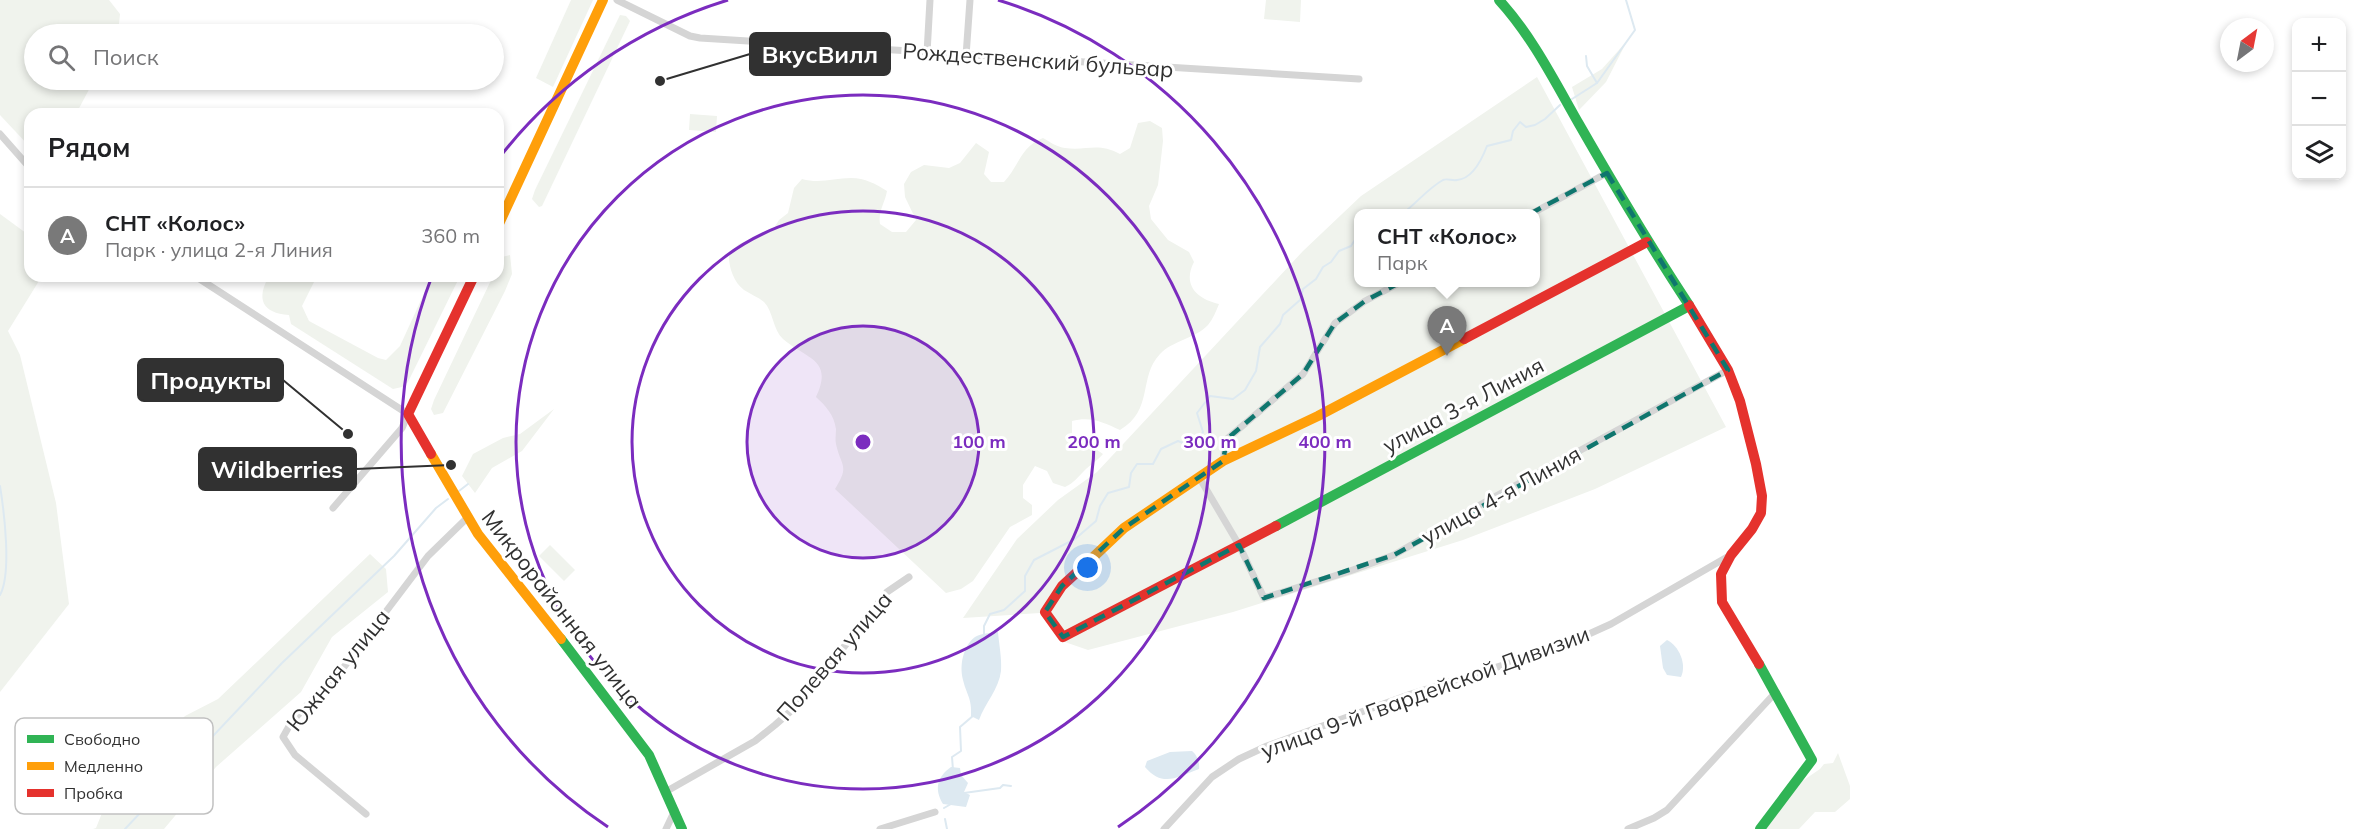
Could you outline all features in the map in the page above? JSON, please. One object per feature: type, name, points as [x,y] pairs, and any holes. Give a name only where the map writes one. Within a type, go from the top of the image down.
[{"type":"street","points":[[504,213],[603,0]]},
{"type":"street","name":"Рождественский бульвар","points":[[617,0],[690,36],[700,38],[1359,80]]},
{"type":"street","points":[[927,53],[930,0]]},
{"type":"street","points":[[966,56],[970,0]]},
{"type":"street","points":[[1499,0],[1511,13],[1550,74],[1647,242],[1711,339],[1728,370],[1740,401],[1756,464],[1762,496],[1761,513],[1752,529],[1731,555],[1721,574],[1722,602],[1776,692],[1812,760],[1760,829]]},
{"type":"street","points":[[0,134],[24,161]]},
{"type":"street","points":[[1538,209],[1606,173]]},
{"type":"street","points":[[1239,545],[1199,477],[1223,461],[1318,416],[1647,242]]},
{"type":"street","points":[[204,282],[408,414]]},
{"type":"street","points":[[333,508],[402,428],[471,282]]},
{"type":"street","points":[[1223,461],[1227,439],[1303,374],[1335,323],[1365,301],[1392,287]]},
{"type":"street","name":"улица 3-я Линия","points":[[1199,477],[1124,528],[1062,586],[1045,612],[1063,637],[1393,465],[1689,306]]},
{"type":"street","name":"улица 4-я Линия","points":[[1239,545],[1264,598],[1350,571],[1394,555],[1486,501],[1728,370]]},
{"type":"street","name":"Микрорайонная улица","points":[[408,414],[467,518],[649,755],[682,829]]},
{"type":"street","name":"Южная улица","points":[[366,814],[295,755],[283,737],[292,722],[344,667],[428,556],[467,518]]},
{"type":"street","name":"улица 9-й Гвардейской Дивизии","points":[[1164,829],[1212,777],[1239,759],[1411,694],[1558,648],[1611,624],[1731,555]]},
{"type":"street","name":"Полевая улица","points":[[667,791],[755,741],[775,726],[800,703],[887,591],[909,577]]},
{"type":"street","points":[[1628,829],[1666,810],[1776,692]]},
{"type":"street","points":[[666,829],[675,810]]},
{"type":"street","points":[[880,829],[935,812]]},
{"type":"highlighted area","points":[[1607,173],[1728,370],[1394,555],[1264,598],[1239,545],[1063,637],[1045,612],[1062,586],[1124,528],[1223,461],[1227,439],[1303,374],[1335,323],[1365,301]]},
{"type":"shaded area","points":[[0,0],[109,0],[120,14],[119,24],[24,24],[24,90],[89,90],[79,108],[24,108],[24,141],[0,115]]},
{"type":"shaded area","points":[[571,0],[593,0],[553,87],[536,78]]},
{"type":"shaded area","points":[[1266,0],[1301,0],[1300,22],[1264,19]]},
{"type":"shaded area","points":[[620,15],[626,16],[630,21],[542,206],[539,207],[532,199],[535,190]]},
{"type":"shaded area","points":[[1627,41],[1606,82],[1579,110],[1572,87],[1602,69]]},
{"type":"shaded area","points":[[1537,77],[1726,427],[1595,489],[1463,540],[1233,612],[1088,650],[1059,640],[1040,613],[963,618],[1017,539],[1058,500],[1097,472],[1303,251],[1361,196]]},
{"type":"shaded area","points":[[690,114],[717,116],[716,132],[689,130]]},
{"type":"shaded area","points":[[1150,121],[1162,128],[1163,141],[1158,185],[1149,206],[1151,219],[1168,240],[1189,252],[1194,262],[1191,270],[1191,284],[1198,295],[1219,304],[1217,309],[1210,323],[1203,329],[1165,350],[1153,363],[1142,403],[1131,422],[1120,430],[1102,422],[1072,421],[1072,433],[1103,454],[1074,482],[1065,487],[1053,483],[1047,471],[1035,466],[1023,485],[1023,498],[1032,505],[1032,515],[1010,527],[973,581],[961,589],[946,593],[835,489],[842,475],[843,466],[836,444],[833,419],[816,397],[821,384],[820,367],[783,339],[764,302],[737,283],[730,268],[729,253],[739,244],[772,231],[779,220],[788,213],[794,188],[802,179],[821,181],[856,178],[874,184],[887,191],[880,224],[892,232],[906,232],[916,220],[905,197],[904,184],[911,172],[924,165],[949,168],[960,163],[976,143],[989,152],[984,174],[991,182],[1004,182],[1025,151],[1043,138],[1062,147],[1105,148],[1120,154],[1130,148],[1138,123]]},
{"type":"shaded area","points":[[0,214],[24,232],[24,282],[38,282],[8,331],[20,355],[56,503],[69,604],[0,692]]},
{"type":"shaded area","points":[[510,255],[512,274],[505,291],[443,413],[434,415],[431,409],[434,400],[490,282],[504,282],[504,256]]},
{"type":"shaded area","points":[[266,282],[314,282],[302,306],[309,321],[378,358],[386,360],[400,346],[429,282],[457,282],[408,382],[402,387],[393,389],[291,324],[289,315],[267,308],[262,298]]},
{"type":"shaded area","points":[[554,409],[522,451],[492,468],[475,493],[462,476],[473,454],[503,438],[520,434]]},
{"type":"shaded area","points":[[550,545],[575,570],[564,581],[539,556]]},
{"type":"shaded area","points":[[370,554],[386,569],[388,592],[332,637],[301,692],[213,771],[213,718],[183,718],[218,699]]},
{"type":"shaded area","points":[[998,632],[1000,678],[979,720],[971,716],[970,701],[962,675],[963,657],[975,637]]},
{"type":"shaded area","points":[[1667,640],[1675,646],[1681,656],[1683,672],[1681,677],[1667,675],[1663,668],[1660,646]]},
{"type":"shaded area","points":[[1192,751],[1198,759],[1199,769],[1177,777],[1164,779],[1145,767],[1147,761],[1170,752]]},
{"type":"shaded area","points":[[1838,753],[1850,786],[1850,799],[1835,812],[1815,812],[1799,829],[1765,829],[1798,784],[1824,764],[1833,763]]},
{"type":"shaded area","points":[[951,767],[960,768],[961,775],[968,783],[964,792],[970,795],[966,807],[943,804],[940,799],[938,784]]},
{"type":"shaded area","points":[[102,814],[177,814],[164,829],[93,829],[96,828]]},
{"type":"waterway","points":[[1572,99],[1597,83],[1635,30],[1626,0]]},
{"type":"waterway","points":[[1586,56],[1587,66],[1597,83]]},
{"type":"waterway","points":[[1408,209],[1443,180],[1457,180],[1468,176],[1480,162],[1487,146],[1511,140],[1513,131],[1520,122],[1526,127],[1535,125],[1560,105]]},
{"type":"waterway","points":[[984,636],[984,626],[990,614],[1004,610],[1025,591],[1025,576],[1034,560],[1075,539],[1096,521],[1100,506],[1108,493],[1129,487],[1131,473],[1137,464],[1153,464],[1161,449],[1178,441],[1193,447],[1203,432],[1197,413],[1210,396],[1233,399],[1245,390],[1256,371],[1260,347],[1280,324],[1283,315],[1300,300],[1303,289],[1316,279],[1323,267],[1331,262],[1339,251],[1351,246],[1354,241]]},
{"type":"waterway","points":[[459,491],[468,484]]},
{"type":"waterway","points":[[0,486],[6,557],[4,585],[0,595]]},
{"type":"waterway","points":[[213,736],[282,663],[394,556],[436,508],[448,499]]},
{"type":"waterway","points":[[953,770],[952,757],[961,751],[960,727],[974,715]]},
{"type":"waterway","points":[[964,793],[1000,788],[1003,785],[1011,786]]},
{"type":"waterway","points":[[944,808],[951,804]]},
{"type":"waterway","points":[[125,829],[139,814]]},
{"type":"waterway","points":[[945,819],[947,829]]},
{"type":"traffic: fast","points":[[1499,0],[1522,29],[1542,60],[1619,193],[1689,305]]},
{"type":"traffic: fast","points":[[1276,526],[1689,306]]},
{"type":"traffic: fast","points":[[561,639],[649,755],[682,829]]},
{"type":"traffic: fast","points":[[1759,664],[1812,760],[1760,829]]},
{"type":"traffic: slow","points":[[504,213],[603,0]]},
{"type":"traffic: slow","points":[[1087,563],[1124,528],[1223,461],[1318,416],[1464,339]]},
{"type":"traffic: slow","points":[[431,454],[478,534],[561,639]]},
{"type":"traffic: jam","points":[[1464,339],[1647,242]]},
{"type":"traffic: jam","points":[[431,454],[408,414],[471,282]]},
{"type":"traffic: jam","points":[[1689,305],[1728,370],[1740,401],[1756,464],[1762,496],[1761,513],[1752,529],[1731,555],[1721,574],[1722,602],[1759,664]]},
{"type":"traffic: jam","points":[[1087,563],[1062,586],[1045,612],[1063,637],[1276,526]]},
{"type":"place","name":"ВкусВилл","points":[[660,81]]},
{"type":"place","name":"СНТ «Колос»","points":[[1447,356]]},
{"type":"place","name":"Продукты","points":[[348,434]]},
{"type":"place","name":"Wildberries","points":[[451,465]]}]
